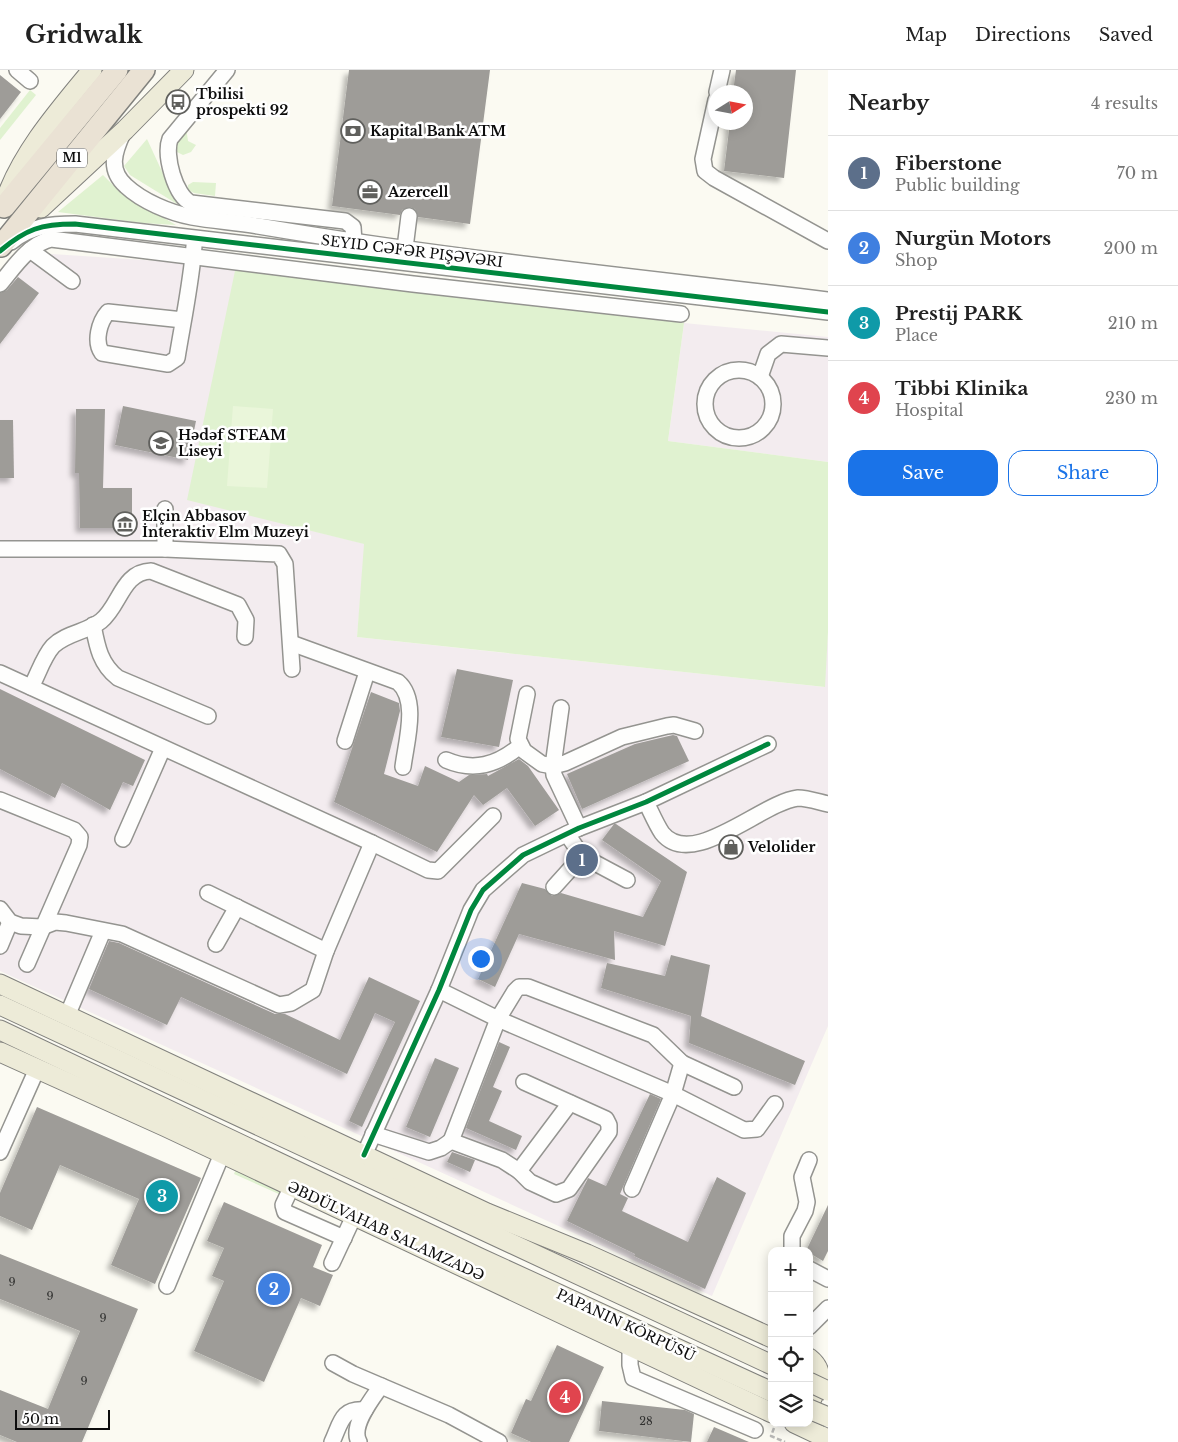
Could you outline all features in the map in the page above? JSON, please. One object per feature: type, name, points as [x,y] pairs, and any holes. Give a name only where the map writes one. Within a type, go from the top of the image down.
[{"type":"highway","name":"M1","points":[[2,209],[117,70]]},
{"type":"highway","name":"M1","points":[[0,248],[144,70]]},
{"type":"main road","points":[[2,209],[13,180],[27,155],[92,70]]},
{"type":"main road","points":[[0,248],[125,130],[184,70]]},
{"type":"main road","points":[[0,984],[487,1213],[587,1254],[770,1337]]},
{"type":"main road","points":[[0,1005],[441,1210]]},
{"type":"main road","name":"ƏBDÜLVAHAB SALAMZADƏ","points":[[0,1030],[291,1177],[310,1195],[768,1410]]},
{"type":"main road","name":"ƏBDÜLVAHAB SALAMZADƏ","points":[[0,1052],[222,1154],[291,1177],[430,1234],[480,1258]]},
{"type":"main road","points":[[297,1143],[335,1142]]},
{"type":"main road","points":[[415,1179],[441,1210]]},
{"type":"main road","name":"PAPANIN KÖRPÜSÜ","points":[[441,1210],[768,1363]]},
{"type":"main road","points":[[392,1234],[430,1234]]},
{"type":"main road","name":"PAPANIN KÖRPÜSÜ","points":[[480,1258],[768,1390]]},
{"type":"main road","points":[[813,1356],[828,1358]]},
{"type":"main road","points":[[813,1358],[828,1364]]},
{"type":"main road","points":[[813,1360],[816,1363],[820,1379],[813,1395]]},
{"type":"main road","points":[[813,1384],[828,1391]]},
{"type":"main road","points":[[813,1411],[828,1418]]},
{"type":"main road","points":[[802,1427],[828,1441]]},
{"type":"street","points":[[16,70],[30,81]]},
{"type":"street","points":[[227,70],[170,139],[167,149],[171,168],[184,198],[191,203],[345,221],[353,227],[354,242]]},
{"type":"street","points":[[719,85],[722,70]]},
{"type":"street","name":"SEYID CƏFƏR PIŞƏVƏRI","points":[[125,130],[114,160],[117,174],[127,187],[173,212],[192,217],[354,242],[828,300]]},
{"type":"street","points":[[709,130],[703,159],[705,170],[714,178],[828,241]]},
{"type":"street","points":[[404,248],[409,216]]},
{"type":"street","name":"SEYID CƏFƏR PIŞƏVƏRI","points":[[0,248],[27,231],[51,224],[74,224],[244,242],[828,312]]},
{"type":"street","points":[[244,242],[246,224]]},
{"type":"street","points":[[183,320],[108,312],[104,316],[97,347],[102,353],[168,364],[177,358],[183,320],[193,256],[195,237]]},
{"type":"street","points":[[0,284],[39,242],[51,239],[625,310],[681,314]]},
{"type":"street","points":[[30,250],[72,281]]},
{"type":"street","points":[[625,310],[627,288]]},
{"type":"street","points":[[760,377],[768,354],[781,344],[828,348]]},
{"type":"street","points":[[737,369],[753,372],[760,377],[766,383],[772,398],[773,406],[768,422],[756,433],[749,436],[732,437],[718,430],[708,418],[704,401],[706,393],[715,379],[721,374],[737,369]]},
{"type":"street","points":[[165,509],[166,549]]},
{"type":"street","points":[[0,548],[166,549],[279,554],[285,564],[292,669]]},
{"type":"street","points":[[31,688],[51,648],[65,638],[93,625],[106,615],[130,579],[144,572],[151,571],[238,605],[246,620],[245,637]]},
{"type":"street","points":[[93,625],[102,659],[108,670],[118,678],[208,716]]},
{"type":"street","points":[[291,643],[398,682],[404,687],[408,697],[403,767]]},
{"type":"street","points":[[0,672],[31,688],[428,870],[438,871],[492,816]]},
{"type":"street","points":[[345,741],[367,672]]},
{"type":"street","points":[[527,694],[518,739],[520,746],[542,764],[553,766],[565,763],[622,737],[674,726],[695,732]]},
{"type":"street","points":[[561,708],[553,766],[557,784],[582,856],[627,880]]},
{"type":"street","points":[[364,1155],[439,990],[471,910],[484,890],[523,855],[573,831],[646,802],[768,744]]},
{"type":"street","points":[[446,760],[470,767],[488,765],[502,759],[520,746]]},
{"type":"street","points":[[123,839],[163,748]]},
{"type":"street","points":[[646,802],[663,834],[676,844],[689,845],[720,835],[785,801],[799,798],[828,804]]},
{"type":"street","points":[[0,800],[74,830],[80,837],[79,845],[27,964]]},
{"type":"street","points":[[0,909],[10,922],[21,926],[42,926],[55,922],[122,934],[278,1005],[291,1003],[313,990],[326,951],[372,843]]},
{"type":"street","points":[[554,887],[582,856]]},
{"type":"street","points":[[208,893],[326,951]]},
{"type":"street","points":[[216,944],[237,907]]},
{"type":"street","points":[[0,946],[10,922]]},
{"type":"street","points":[[67,1016],[103,931]]},
{"type":"street","points":[[373,1134],[429,1152],[441,1148],[451,1141],[498,1019],[515,991],[520,987],[528,987],[653,1035],[682,1063],[734,1087]]},
{"type":"street","points":[[439,990],[498,1019],[673,1094],[750,1131],[757,1129],[775,1104]]},
{"type":"street","points":[[632,1189],[673,1094],[682,1063]]},
{"type":"street","points":[[1,1146],[37,1069]]},
{"type":"street","points":[[451,1141],[502,1160],[519,1170],[530,1182],[556,1194],[569,1189],[609,1132],[609,1125],[606,1119],[524,1082]]},
{"type":"street","points":[[519,1170],[570,1103]]},
{"type":"street","points":[[167,1286],[222,1154]]},
{"type":"street","points":[[792,1247],[792,1236],[805,1212],[807,1202],[802,1177],[809,1160]]},
{"type":"street","points":[[291,1177],[283,1205],[285,1212],[344,1238]]},
{"type":"street","points":[[332,1263],[354,1216]]},
{"type":"street","points":[[813,1271],[828,1278]]},
{"type":"street","points":[[813,1323],[828,1308]]},
{"type":"street","points":[[630,1346],[630,1365],[633,1378],[755,1430]]},
{"type":"street","points":[[333,1363],[381,1386],[450,1415],[499,1442]]},
{"type":"street","points":[[359,1442],[356,1438],[358,1426],[365,1410],[381,1386]]},
{"type":"street","points":[[332,1442],[344,1414],[354,1409],[365,1410]]},
{"type":"path","points":[[771,1436],[785,1442]]},
{"type":"shaded area","points":[[21,252],[236,266],[277,522],[365,544],[357,637],[824,687],[828,632],[828,1026],[712,1296],[0,971],[0,276]]},
{"type":"shaded area","points":[[684,323],[828,337],[828,462],[668,441]]},
{"type":"green space","points":[[30,90],[36,95],[0,140],[0,128]]},
{"type":"green space","points":[[186,127],[188,141],[196,145],[191,152],[183,155],[177,152],[175,144]]},
{"type":"green space","points":[[147,139],[177,204],[130,175],[124,166]]},
{"type":"green space","points":[[103,175],[121,193],[176,225],[142,223],[58,212]]},
{"type":"green space","points":[[193,182],[216,183],[215,196],[194,193],[188,190],[188,185]]},
{"type":"green space","points":[[236,266],[684,323],[668,441],[828,462],[828,632],[825,687],[357,637],[364,544],[187,500]]},
{"type":"green space","points":[[233,406],[273,409],[267,488],[227,486]]},
{"type":"green space","points":[[236,1169],[282,1190],[281,1195],[234,1174]]},
{"type":"building","points":[[349,70],[490,70],[470,224],[418,217],[415,209],[410,207],[402,210],[400,215],[332,206]]},
{"type":"building","points":[[736,70],[796,70],[784,178],[724,171],[729,130],[753,130],[753,85],[734,85]]},
{"type":"building","points":[[0,75],[21,92],[0,119]]},
{"type":"building","points":[[18,277],[39,293],[0,344],[0,293],[7,290]]},
{"type":"building","points":[[123,406],[196,421],[188,460],[115,445]]},
{"type":"building","points":[[76,409],[105,409],[103,488],[132,488],[132,528],[80,528],[79,473],[75,473]]},
{"type":"building","points":[[0,420],[13,420],[14,478],[0,478]]},
{"type":"building","points":[[457,669],[513,680],[499,747],[441,737]]},
{"type":"building","points":[[0,689],[145,760],[133,786],[123,782],[110,810],[62,783],[55,798],[0,769]]},
{"type":"building","points":[[371,692],[399,703],[400,711],[384,774],[418,786],[425,766],[459,782],[469,775],[487,774],[488,776],[519,759],[528,766],[559,810],[535,826],[507,788],[483,805],[474,795],[437,852],[334,802]]},
{"type":"building","points":[[673,735],[677,736],[689,761],[582,809],[567,774],[635,744]]},
{"type":"building","points":[[614,824],[687,872],[665,946],[614,931],[615,960],[519,934],[495,987],[478,979],[522,883],[545,889],[552,896],[561,893],[643,917],[661,881],[602,840]]},
{"type":"building","points":[[109,941],[119,943],[275,1014],[285,1014],[340,1040],[369,977],[420,1001],[362,1127],[349,1121],[395,1022],[375,1013],[347,1074],[181,997],[167,1025],[89,989]]},
{"type":"building","points":[[671,955],[710,965],[701,1016],[805,1061],[795,1085],[689,1043],[691,1016],[601,988],[607,963],[665,976]]},
{"type":"building","points":[[499,1042],[510,1047],[493,1087],[502,1091],[489,1121],[522,1136],[516,1150],[466,1128]]},
{"type":"building","points":[[435,1058],[459,1068],[430,1137],[406,1127]]},
{"type":"building","points":[[650,1094],[661,1099],[620,1194],[628,1198],[622,1211],[688,1242],[717,1177],[746,1193],[705,1289],[634,1256],[635,1254],[567,1221],[588,1178],[606,1186]]},
{"type":"building","points":[[37,1107],[201,1178],[155,1284],[111,1265],[139,1199],[60,1165],[32,1230],[0,1216],[0,1193]]},
{"type":"building","points":[[452,1152],[475,1160],[470,1172],[447,1162]]},
{"type":"building","points":[[224,1202],[322,1245],[313,1267],[333,1275],[320,1306],[301,1298],[264,1382],[194,1351],[224,1281],[212,1276],[224,1248],[207,1241]]},
{"type":"building","points":[[828,1205],[828,1251],[823,1261],[813,1255],[813,1247],[808,1247]]},
{"type":"building","points":[[0,1254],[138,1309],[82,1442],[17,1442],[0,1435],[0,1390],[48,1409],[80,1331],[0,1299]]},
{"type":"building","points":[[557,1345],[604,1367],[569,1442],[531,1442],[511,1433],[526,1399],[531,1401]]},
{"type":"building","points":[[602,1401],[685,1410],[694,1414],[691,1442],[599,1431]]},
{"type":"building","points":[[714,1427],[749,1442],[707,1442]]},
{"type":"cycle path","points":[[0,251],[34,229],[53,225],[75,224],[828,312]]},
{"type":"cycle path","points":[[364,1155],[439,990],[471,910],[483,890],[523,855],[579,828],[646,802],[768,744]]},
{"type":"place","name":"Tbilisi prospekti 92","points":[[178,102]]},
{"type":"place","name":"Kapital Bank ATM","points":[[353,131]]},
{"type":"place","name":"Azercell","points":[[370,192]]},
{"type":"place","name":"Hədəf STEAM Liseyi","points":[[161,443]]},
{"type":"place","name":"Elçin Abbasov İnteraktiv Elm Muzeyi","points":[[125,524]]},
{"type":"place","name":"Velolider","points":[[731,847]]},
{"type":"place","name":"Fiberstone","points":[[582,860]]},
{"type":"place","name":"Prestij PARK","points":[[162,1196]]},
{"type":"place","name":"Nurgün Motors","points":[[274,1289]]},
{"type":"place","name":"Tibbi Klinika","points":[[565,1397]]}]
